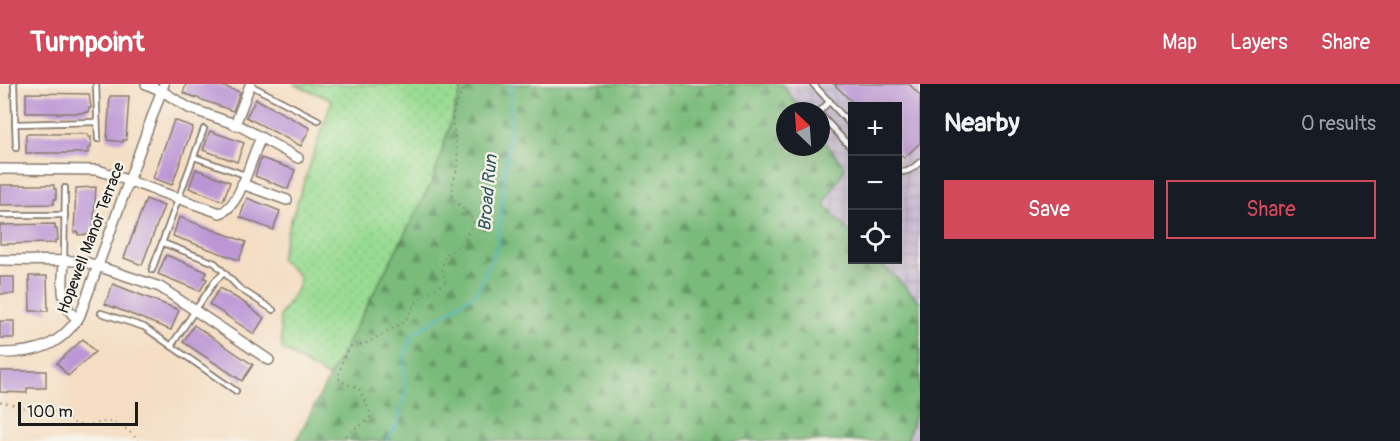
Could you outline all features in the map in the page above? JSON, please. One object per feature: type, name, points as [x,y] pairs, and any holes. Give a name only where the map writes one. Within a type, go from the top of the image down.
[{"type":"street","points":[[146,84],[163,87],[189,108],[235,125],[298,158]]},
{"type":"street","points":[[235,125],[249,84]]},
{"type":"street","name":"Hopewell Manor Terrace","points":[[0,353],[25,353],[45,347],[62,337],[78,319],[163,87]]},
{"type":"street","points":[[0,169],[99,170],[220,213],[236,201],[261,138]]},
{"type":"street","points":[[243,180],[287,200]]},
{"type":"street","points":[[0,260],[82,261],[160,287],[269,360]]},
{"type":"street","points":[[64,260],[64,301],[68,311],[78,319]]},
{"type":"lane","points":[[14,84],[16,148]]},
{"type":"lane","points":[[96,84],[98,139]]},
{"type":"lane","points":[[249,84],[318,120]]},
{"type":"lane","points":[[813,84],[848,121]]},
{"type":"lane","points":[[15,124],[97,122]]},
{"type":"lane","points":[[830,123],[848,144]]},
{"type":"lane","points":[[152,270],[204,129]]},
{"type":"lane","points":[[194,157],[243,180]]},
{"type":"lane","points":[[902,173],[911,170],[920,162]]},
{"type":"lane","points":[[64,260],[65,188]]},
{"type":"lane","points":[[0,215],[64,215]]},
{"type":"lane","points":[[162,243],[215,263],[239,288],[273,310]]},
{"type":"lane","points":[[171,346],[215,281],[224,273]]},
{"type":"lane","points":[[101,313],[144,327],[236,391]]},
{"type":"path","points":[[465,84],[452,116],[459,164],[453,182],[452,196],[474,221],[493,226]]},
{"type":"path","points":[[343,441],[348,431],[367,423],[371,415],[359,388],[346,384],[338,378],[344,359],[353,343],[363,345],[404,322],[417,301],[445,282],[442,268],[446,254],[462,244],[474,221]]},
{"type":"path","points":[[0,402],[29,409],[56,411],[80,425],[103,422],[119,424],[129,430],[139,441]]},
{"type":"shaded area","points":[[782,84],[920,84],[920,302],[882,264],[902,264],[902,102],[848,102],[848,230],[823,204],[845,168],[830,148],[830,102],[795,102]]},
{"type":"shaded area","points":[[920,397],[920,441],[907,441]]},
{"type":"green space","points":[[293,84],[465,84],[462,86],[433,180],[329,378],[282,349],[280,316],[299,286],[299,276],[280,259],[332,100]]},
{"type":"green space","points":[[465,84],[782,84],[795,102],[776,102],[776,156],[830,156],[830,148],[845,168],[824,204],[848,230],[848,264],[882,264],[920,302],[920,397],[907,441],[296,441],[433,180],[462,86]]},
{"type":"building","points":[[186,84],[216,84],[240,92],[233,111],[183,93]]},
{"type":"building","points":[[834,84],[909,84],[920,95],[920,143],[904,158],[902,156],[902,102],[852,102]]},
{"type":"building","points":[[26,93],[89,94],[91,108],[88,112],[79,113],[26,113]]},
{"type":"building","points":[[110,96],[129,96],[126,140],[123,142],[107,140]]},
{"type":"building","points":[[256,99],[310,128],[301,146],[246,117]]},
{"type":"building","points":[[174,120],[193,127],[172,185],[153,178]]},
{"type":"building","points":[[210,131],[244,143],[237,162],[203,150]]},
{"type":"building","points":[[26,134],[88,134],[88,137],[91,137],[91,148],[88,148],[88,153],[26,153]]},
{"type":"building","points":[[261,158],[295,170],[288,189],[255,176]]},
{"type":"building","points":[[196,169],[230,182],[223,201],[189,188]]},
{"type":"building","points":[[0,185],[54,185],[56,199],[54,199],[54,204],[0,205]]},
{"type":"building","points":[[96,187],[93,232],[78,235],[78,232],[74,233],[76,188]]},
{"type":"building","points":[[247,198],[280,211],[273,230],[240,217]]},
{"type":"building","points":[[146,199],[164,206],[142,265],[124,258]]},
{"type":"building","points":[[179,217],[246,242],[239,260],[173,236]]},
{"type":"building","points":[[55,224],[58,240],[55,240],[55,243],[0,244],[0,225]]},
{"type":"building","points":[[166,255],[207,272],[204,278],[207,279],[200,291],[158,274]]},
{"type":"building","points":[[29,276],[47,276],[48,311],[30,311]]},
{"type":"building","points":[[0,277],[14,277],[14,294],[0,294]]},
{"type":"building","points":[[113,284],[179,310],[171,330],[105,304]]},
{"type":"building","points":[[220,288],[264,318],[254,334],[209,304]]},
{"type":"building","points":[[0,321],[14,321],[14,338],[0,338]]},
{"type":"building","points":[[194,325],[253,365],[242,381],[183,342]]},
{"type":"building","points":[[83,339],[95,352],[68,376],[57,363]]},
{"type":"building","points":[[0,371],[46,371],[46,388],[27,388],[27,393],[0,392]]},
{"type":"waterway","name":"Broad Run","points":[[387,441],[397,424],[405,393],[404,359],[412,335],[476,293],[498,244],[510,119],[511,84]]}]
